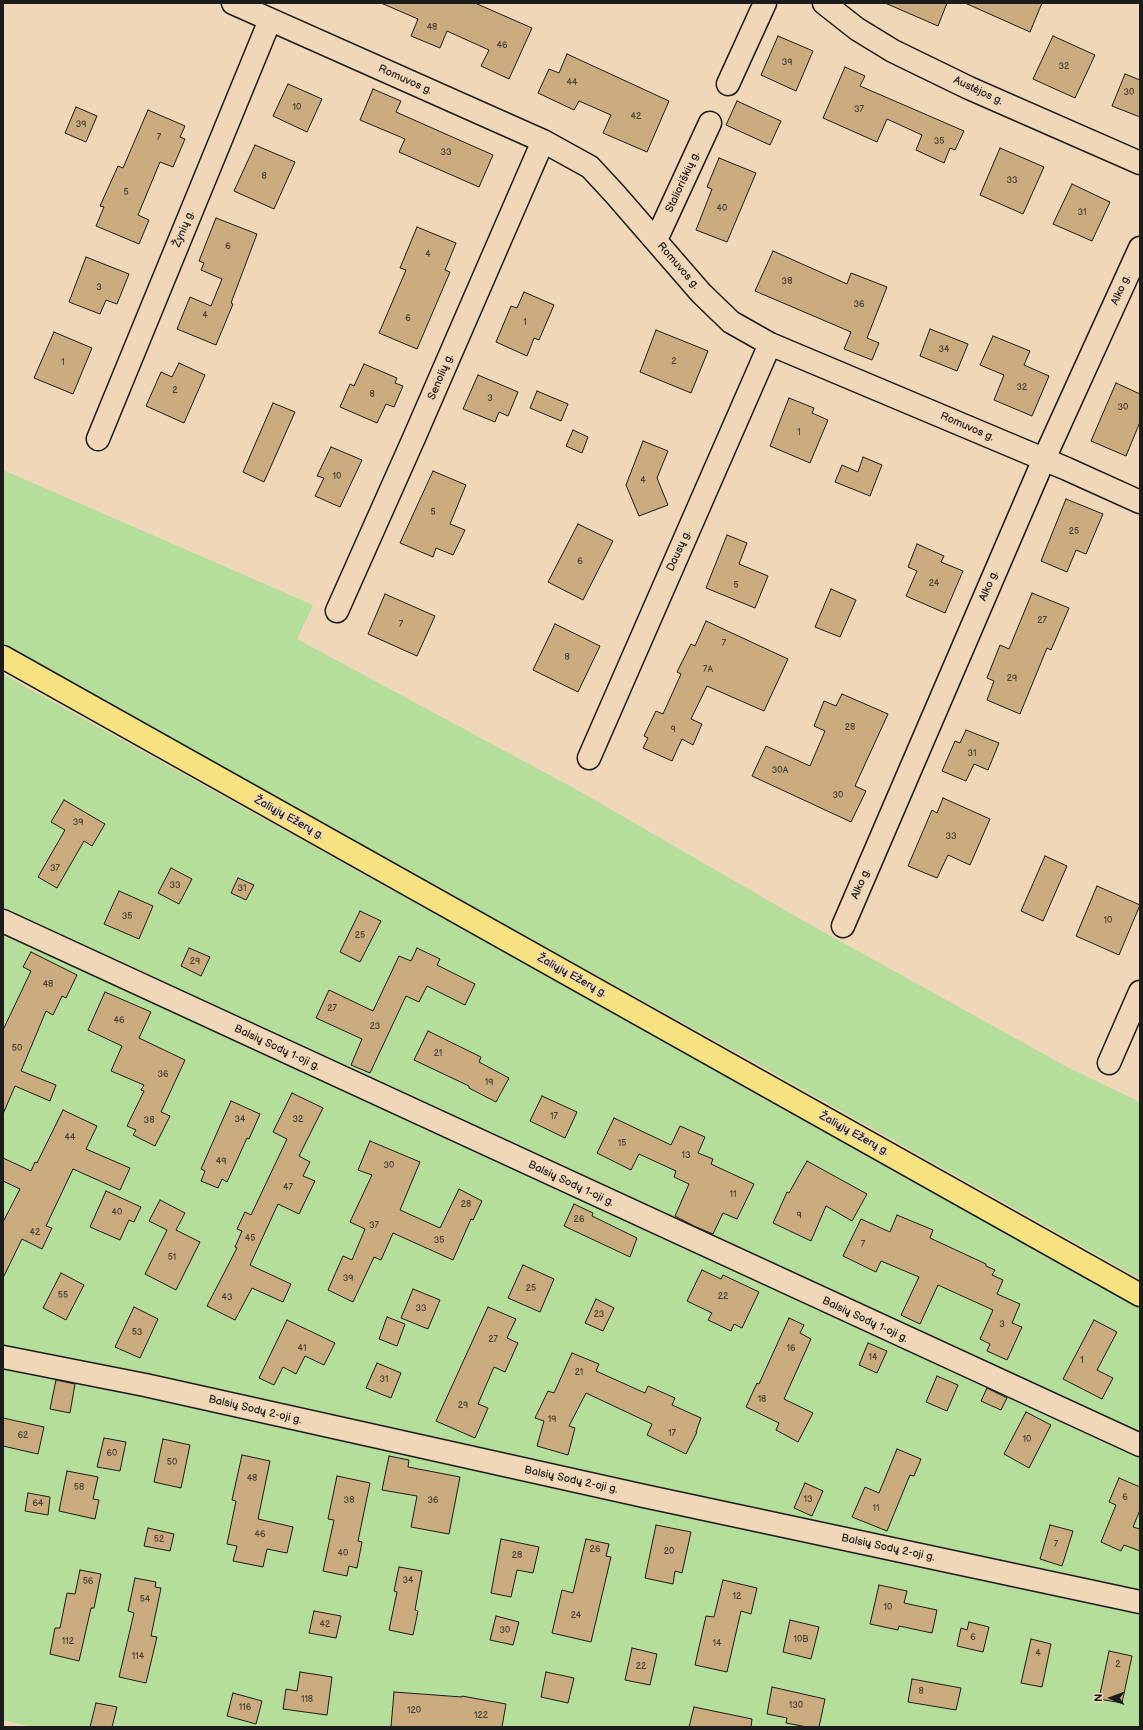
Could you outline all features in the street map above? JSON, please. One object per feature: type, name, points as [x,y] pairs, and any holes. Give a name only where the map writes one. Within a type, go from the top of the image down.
[{"type":"main road","name":"Žaliųjų Ežerų g.","points":[[3,657],[1140,1295]]},
{"type":"street","name":"Romuvos g.","points":[[233,3],[543,142],[590,167],[656,240],[701,293],[731,322],[770,344],[1044,459],[1140,502]]},
{"type":"street","points":[[728,84],[765,3]]},
{"type":"street","name":"Austėjos g.","points":[[824,3],[857,29],[893,51],[969,88],[1140,163]]},
{"type":"street","name":"Žynių g.","points":[[98,439],[270,20]]},
{"type":"street","name":"Stalioriškių g.","points":[[656,240],[710,123]]},
{"type":"street","name":"Senolių g.","points":[[337,611],[543,142]]},
{"type":"street","name":"Alko g.","points":[[843,926],[1044,459],[1140,248]]},
{"type":"street","name":"Dausų g.","points":[[589,758],[770,344]]},
{"type":"street","name":"Balsių Sodų 1-oji g.","points":[[3,921],[1140,1446]]},
{"type":"street","points":[[1108,1064],[1140,992]]},
{"type":"street","name":"Balsių Sodų 2-oji g.","points":[[3,1358],[145,1385],[644,1496],[1140,1602]]},
{"type":"green space","points":[[3,470],[313,605],[297,639],[579,791],[802,920],[1069,1068],[1140,1102],[1140,1279],[761,1066],[124,714],[3,645]]},
{"type":"green space","points":[[3,674],[1140,1305],[1140,1727],[33,1727],[3,1720]]},
{"type":"building","points":[[381,3],[475,3],[532,28],[509,79],[481,66],[489,50],[447,31],[440,48],[411,36],[418,19]]},
{"type":"building","points":[[885,3],[947,3],[938,26]]},
{"type":"building","points":[[965,3],[1042,3],[1030,32]]},
{"type":"building","points":[[778,36],[813,51],[796,91],[761,75]]},
{"type":"building","points":[[1053,36],[1095,55],[1075,98],[1033,79]]},
{"type":"building","points":[[567,54],[669,101],[647,152],[603,133],[611,115],[579,101],[574,110],[538,93],[549,69],[559,73]]},
{"type":"building","points":[[845,67],[865,76],[860,86],[964,131],[955,150],[950,148],[944,163],[916,150],[922,135],[887,119],[877,142],[823,118]]},
{"type":"building","points":[[1125,74],[1140,80],[1140,117],[1112,106]]},
{"type":"building","points":[[288,84],[322,99],[307,132],[273,116]]},
{"type":"building","points":[[373,89],[401,101],[396,112],[493,155],[479,187],[399,152],[405,139],[360,120]]},
{"type":"building","points":[[737,101],[781,121],[770,145],[726,125]]},
{"type":"building","points":[[76,107],[97,116],[86,142],[65,133]]},
{"type":"building","points":[[148,110],[185,126],[180,137],[185,139],[173,167],[160,162],[138,215],[149,220],[139,244],[96,226],[104,207],[100,206],[118,166],[123,168]]},
{"type":"building","points":[[255,145],[295,162],[274,209],[234,191]]},
{"type":"building","points":[[1000,148],[1044,167],[1023,214],[980,195]]},
{"type":"building","points":[[719,158],[756,173],[727,242],[696,230],[712,189],[707,187]]},
{"type":"building","points":[[1072,184],[1110,202],[1092,241],[1053,224]]},
{"type":"building","points":[[216,218],[257,234],[231,303],[233,304],[216,345],[177,329],[190,297],[211,306],[222,279],[201,270],[204,263],[199,261]]},
{"type":"building","points":[[417,227],[456,243],[445,270],[450,272],[417,349],[379,333],[406,270],[400,268]]},
{"type":"building","points":[[773,251],[847,284],[851,273],[887,287],[867,338],[879,343],[872,360],[844,349],[851,332],[755,291]]},
{"type":"building","points":[[86,257],[129,274],[117,304],[106,300],[100,314],[69,302]]},
{"type":"building","points":[[524,292],[554,305],[539,340],[534,338],[527,356],[496,342],[511,306],[517,308]]},
{"type":"building","points":[[930,329],[968,344],[957,371],[920,356]]},
{"type":"building","points":[[656,330],[708,351],[691,393],[640,372]]},
{"type":"building","points":[[54,332],[92,348],[73,394],[34,378]]},
{"type":"building","points":[[993,336],[1030,351],[1024,365],[1049,376],[1032,416],[994,400],[1004,375],[980,365]]},
{"type":"building","points":[[179,363],[205,375],[184,423],[146,406],[161,372],[172,377]]},
{"type":"building","points":[[364,364],[397,378],[395,383],[403,386],[394,407],[386,404],[377,423],[340,407],[350,384],[354,386]]},
{"type":"building","points":[[478,375],[518,392],[508,416],[499,412],[495,422],[463,409]]},
{"type":"building","points":[[1116,383],[1140,394],[1140,422],[1126,456],[1091,441]]},
{"type":"building","points":[[537,391],[568,404],[561,421],[530,408]]},
{"type":"building","points":[[789,398],[814,408],[812,413],[828,420],[810,463],[770,446]]},
{"type":"building","points":[[273,403],[295,412],[264,482],[243,472]]},
{"type":"building","points":[[573,430],[588,437],[582,453],[566,446]]},
{"type":"building","points":[[643,441],[668,451],[657,478],[668,505],[639,516],[626,485]]},
{"type":"building","points":[[331,447],[362,460],[340,507],[315,496],[324,478],[317,476]]},
{"type":"building","points":[[863,457],[882,465],[870,496],[835,482],[842,465],[858,472]]},
{"type":"building","points":[[433,471],[466,485],[450,524],[465,530],[453,555],[436,548],[433,557],[400,543]]},
{"type":"building","points":[[1066,499],[1103,514],[1086,554],[1076,550],[1067,572],[1041,561]]},
{"type":"building","points":[[578,524],[613,541],[583,600],[548,582]]},
{"type":"building","points":[[727,535],[747,543],[739,564],[768,576],[755,608],[706,588]]},
{"type":"building","points":[[917,544],[944,556],[941,562],[963,571],[945,613],[906,596],[917,571],[908,567]]},
{"type":"building","points":[[831,589],[856,600],[840,637],[815,627]]},
{"type":"building","points":[[1032,593],[1069,608],[1051,650],[1047,648],[1020,714],[987,700],[994,681],[987,678],[1000,645],[1009,649]]},
{"type":"building","points":[[385,594],[435,616],[417,656],[368,634]]},
{"type":"building","points":[[706,621],[788,659],[764,711],[707,686],[691,719],[702,724],[693,745],[682,739],[672,761],[643,748],[648,738],[644,736],[656,711],[663,714],[681,674],[677,672],[691,644],[695,646]]},
{"type":"building","points":[[555,624],[600,646],[578,692],[533,670]]},
{"type":"building","points":[[842,694],[888,714],[855,786],[866,791],[851,822],[752,776],[766,746],[810,766],[825,731],[814,726],[824,701],[836,706]]},
{"type":"building","points":[[966,730],[999,743],[988,770],[974,764],[966,781],[942,771],[955,741],[960,743]]},
{"type":"building","points":[[943,798],[990,819],[970,865],[948,855],[937,878],[908,866],[932,810],[937,813]]},
{"type":"building","points":[[64,800],[105,824],[92,846],[84,841],[57,888],[38,877],[65,830],[51,822]]},
{"type":"building","points":[[1045,856],[1067,866],[1043,921],[1021,911]]},
{"type":"building","points":[[171,868],[192,879],[179,904],[158,893]]},
{"type":"building","points":[[238,878],[254,885],[246,900],[231,893]]},
{"type":"building","points":[[1097,886],[1140,905],[1119,955],[1076,936]]},
{"type":"building","points":[[119,891],[153,906],[139,939],[104,924]]},
{"type":"building","points":[[360,911],[381,921],[360,962],[340,952]]},
{"type":"building","points":[[189,948],[210,957],[201,976],[181,966]]},
{"type":"building","points":[[417,948],[440,959],[437,965],[475,984],[465,1005],[427,986],[419,1002],[406,996],[370,1073],[351,1065],[362,1039],[316,1018],[329,990],[373,1011],[399,956],[411,961]]},
{"type":"building","points":[[31,952],[77,975],[66,998],[62,996],[53,1015],[46,1011],[21,1071],[56,1085],[50,1101],[15,1086],[3,1114],[3,1030],[31,971],[23,967]]},
{"type":"building","points":[[105,992],[151,1012],[139,1038],[185,1060],[161,1112],[170,1116],[155,1146],[133,1135],[136,1130],[127,1126],[144,1091],[141,1090],[144,1085],[111,1071],[122,1046],[88,1030]]},
{"type":"building","points":[[428,1031],[481,1057],[479,1062],[509,1078],[496,1102],[469,1088],[469,1086],[414,1060]]},
{"type":"building","points":[[292,1093],[323,1108],[299,1156],[310,1162],[303,1176],[315,1181],[299,1214],[278,1204],[250,1265],[291,1284],[283,1302],[252,1288],[235,1320],[207,1306],[237,1248],[235,1247],[242,1231],[237,1229],[245,1212],[251,1215],[287,1139],[273,1132]]},
{"type":"building","points":[[542,1096],[577,1112],[565,1138],[530,1121]]},
{"type":"building","points":[[231,1101],[260,1114],[249,1139],[247,1138],[227,1182],[222,1179],[218,1188],[201,1181],[205,1171],[201,1169]]},
{"type":"building","points":[[63,1110],[97,1126],[86,1149],[130,1168],[120,1190],[73,1169],[46,1226],[52,1228],[42,1249],[22,1239],[3,1278],[3,1222],[20,1189],[3,1181],[3,1158],[31,1171],[35,1162],[37,1163]]},
{"type":"building","points":[[614,1118],[671,1145],[680,1126],[705,1137],[698,1153],[713,1159],[711,1164],[754,1184],[737,1219],[723,1213],[713,1234],[694,1226],[675,1216],[689,1184],[674,1177],[676,1171],[639,1154],[631,1170],[597,1153]]},
{"type":"building","points":[[370,1141],[420,1162],[400,1210],[440,1228],[459,1189],[482,1201],[473,1220],[471,1219],[453,1260],[393,1233],[381,1260],[374,1257],[353,1302],[328,1290],[343,1256],[352,1260],[365,1229],[350,1222],[372,1175],[358,1170]]},
{"type":"building","points":[[807,1161],[867,1194],[852,1221],[826,1206],[811,1241],[773,1223],[787,1192],[789,1193]]},
{"type":"building","points":[[106,1191],[141,1207],[134,1222],[129,1220],[120,1240],[90,1227]]},
{"type":"building","points":[[160,1200],[185,1213],[176,1230],[200,1242],[176,1290],[145,1274],[167,1230],[149,1221]]},
{"type":"building","points":[[574,1204],[593,1213],[592,1216],[637,1238],[630,1257],[564,1226]]},
{"type":"building","points":[[897,1215],[933,1230],[930,1238],[986,1264],[986,1266],[995,1270],[992,1275],[1003,1280],[997,1294],[1020,1304],[1012,1323],[1022,1327],[1007,1360],[987,1351],[990,1344],[980,1339],[993,1310],[938,1285],[920,1324],[901,1315],[919,1277],[881,1261],[876,1272],[843,1256],[861,1219],[890,1232]]},
{"type":"building","points":[[523,1265],[554,1279],[540,1312],[508,1298]]},
{"type":"building","points":[[702,1270],[721,1279],[723,1275],[759,1292],[742,1328],[734,1324],[731,1331],[708,1320],[712,1313],[687,1301]]},
{"type":"building","points":[[61,1273],[84,1285],[66,1320],[43,1308]]},
{"type":"building","points":[[413,1289],[440,1300],[428,1329],[401,1318]]},
{"type":"building","points":[[596,1299],[614,1308],[603,1331],[585,1323]]},
{"type":"building","points":[[134,1307],[158,1319],[140,1358],[115,1347]]},
{"type":"building","points":[[488,1307],[516,1319],[507,1338],[518,1343],[505,1372],[494,1367],[478,1404],[488,1408],[475,1438],[436,1421]]},
{"type":"building","points":[[387,1317],[405,1324],[397,1346],[379,1339]]},
{"type":"building","points":[[789,1318],[804,1325],[800,1333],[811,1339],[784,1399],[813,1413],[798,1442],[776,1430],[779,1423],[746,1407],[757,1383],[759,1384]]},
{"type":"building","points":[[287,1320],[335,1343],[324,1365],[305,1356],[296,1374],[283,1367],[274,1385],[259,1378]]},
{"type":"building","points":[[1094,1320],[1117,1332],[1097,1370],[1113,1378],[1102,1399],[1063,1379]]},
{"type":"building","points":[[868,1343],[887,1351],[877,1373],[859,1365]]},
{"type":"building","points":[[572,1353],[599,1364],[596,1371],[645,1393],[648,1386],[675,1398],[672,1405],[701,1418],[697,1432],[686,1454],[647,1435],[652,1424],[586,1393],[569,1426],[575,1428],[568,1455],[537,1446],[544,1421],[535,1418],[548,1391],[554,1393]]},
{"type":"building","points":[[377,1363],[401,1373],[391,1398],[366,1388]]},
{"type":"building","points":[[937,1376],[958,1385],[947,1411],[926,1402]]},
{"type":"building","points":[[56,1380],[75,1384],[70,1413],[50,1409]]},
{"type":"building","points":[[987,1388],[1007,1398],[1001,1410],[981,1401]]},
{"type":"building","points":[[1026,1412],[1051,1425],[1029,1468],[1004,1454]]},
{"type":"building","points":[[3,1418],[44,1427],[38,1454],[3,1446]]},
{"type":"building","points":[[104,1438],[126,1442],[120,1471],[97,1467]]},
{"type":"building","points":[[163,1439],[190,1445],[181,1488],[154,1482]]},
{"type":"building","points":[[897,1449],[921,1459],[914,1476],[910,1475],[887,1531],[852,1517],[865,1487],[879,1493]]},
{"type":"building","points":[[242,1455],[270,1461],[258,1519],[293,1527],[287,1553],[267,1549],[263,1567],[233,1561],[237,1546],[227,1544],[236,1501],[232,1500]]},
{"type":"building","points":[[389,1456],[409,1460],[408,1467],[460,1477],[449,1534],[411,1527],[417,1496],[382,1490]]},
{"type":"building","points":[[67,1471],[98,1477],[93,1499],[99,1500],[95,1519],[59,1511]]},
{"type":"building","points":[[337,1476],[370,1483],[358,1541],[362,1542],[357,1568],[349,1566],[347,1576],[323,1571],[334,1520],[328,1519]]},
{"type":"building","points":[[1119,1478],[1140,1487],[1140,1510],[1133,1527],[1140,1529],[1140,1551],[1124,1545],[1121,1551],[1101,1542],[1116,1505],[1109,1502]]},
{"type":"building","points":[[805,1483],[823,1491],[812,1516],[794,1508]]},
{"type":"building","points":[[28,1493],[50,1497],[48,1515],[25,1511]]},
{"type":"building","points":[[656,1525],[691,1532],[682,1573],[675,1571],[673,1584],[645,1578]]},
{"type":"building","points":[[1050,1525],[1073,1531],[1062,1566],[1040,1559]]},
{"type":"building","points":[[148,1528],[174,1534],[170,1551],[144,1546]]},
{"type":"building","points":[[501,1539],[539,1547],[533,1573],[517,1570],[511,1597],[491,1593]]},
{"type":"building","points":[[586,1539],[609,1544],[606,1556],[611,1557],[591,1642],[552,1633],[562,1590],[573,1593]]},
{"type":"building","points":[[399,1567],[422,1571],[415,1610],[418,1611],[413,1635],[389,1630],[397,1592],[394,1591]]},
{"type":"building","points":[[80,1570],[101,1574],[94,1608],[91,1608],[79,1661],[50,1654],[55,1628],[60,1628],[67,1593],[75,1594]]},
{"type":"building","points":[[135,1578],[156,1582],[155,1587],[161,1588],[151,1636],[157,1637],[146,1683],[119,1677],[134,1613],[128,1611]]},
{"type":"building","points":[[723,1580],[757,1588],[751,1614],[741,1611],[727,1672],[695,1665],[706,1616],[714,1617]]},
{"type":"building","points":[[879,1585],[907,1591],[904,1603],[937,1610],[932,1633],[899,1626],[898,1630],[870,1624]]},
{"type":"building","points":[[314,1611],[341,1616],[336,1638],[309,1633]]},
{"type":"building","points":[[496,1616],[519,1622],[513,1645],[490,1640]]},
{"type":"building","points":[[790,1620],[819,1627],[811,1659],[783,1652]]},
{"type":"building","points":[[969,1622],[989,1627],[983,1652],[957,1646],[961,1628],[967,1630]]},
{"type":"building","points":[[1031,1639],[1051,1644],[1042,1687],[1021,1683]]},
{"type":"building","points":[[632,1648],[657,1654],[650,1685],[625,1680]]},
{"type":"building","points":[[1109,1651],[1132,1656],[1122,1703],[1099,1699]]},
{"type":"building","points":[[300,1672],[332,1677],[327,1715],[283,1709],[286,1689],[297,1691]]},
{"type":"building","points":[[546,1672],[574,1678],[568,1703],[541,1697]]},
{"type":"building","points":[[912,1679],[961,1688],[956,1710],[908,1702]]},
{"type":"building","points":[[772,1687],[825,1699],[819,1727],[807,1727],[786,1723],[787,1718],[767,1714]]},
{"type":"building","points":[[394,1692],[462,1696],[506,1704],[502,1727],[391,1727]]},
{"type":"building","points":[[233,1693],[262,1701],[256,1724],[227,1716]]},
{"type":"building","points":[[96,1703],[117,1707],[112,1727],[90,1727]]},
{"type":"building","points":[[694,1707],[752,1719],[751,1727],[689,1727]]}]
